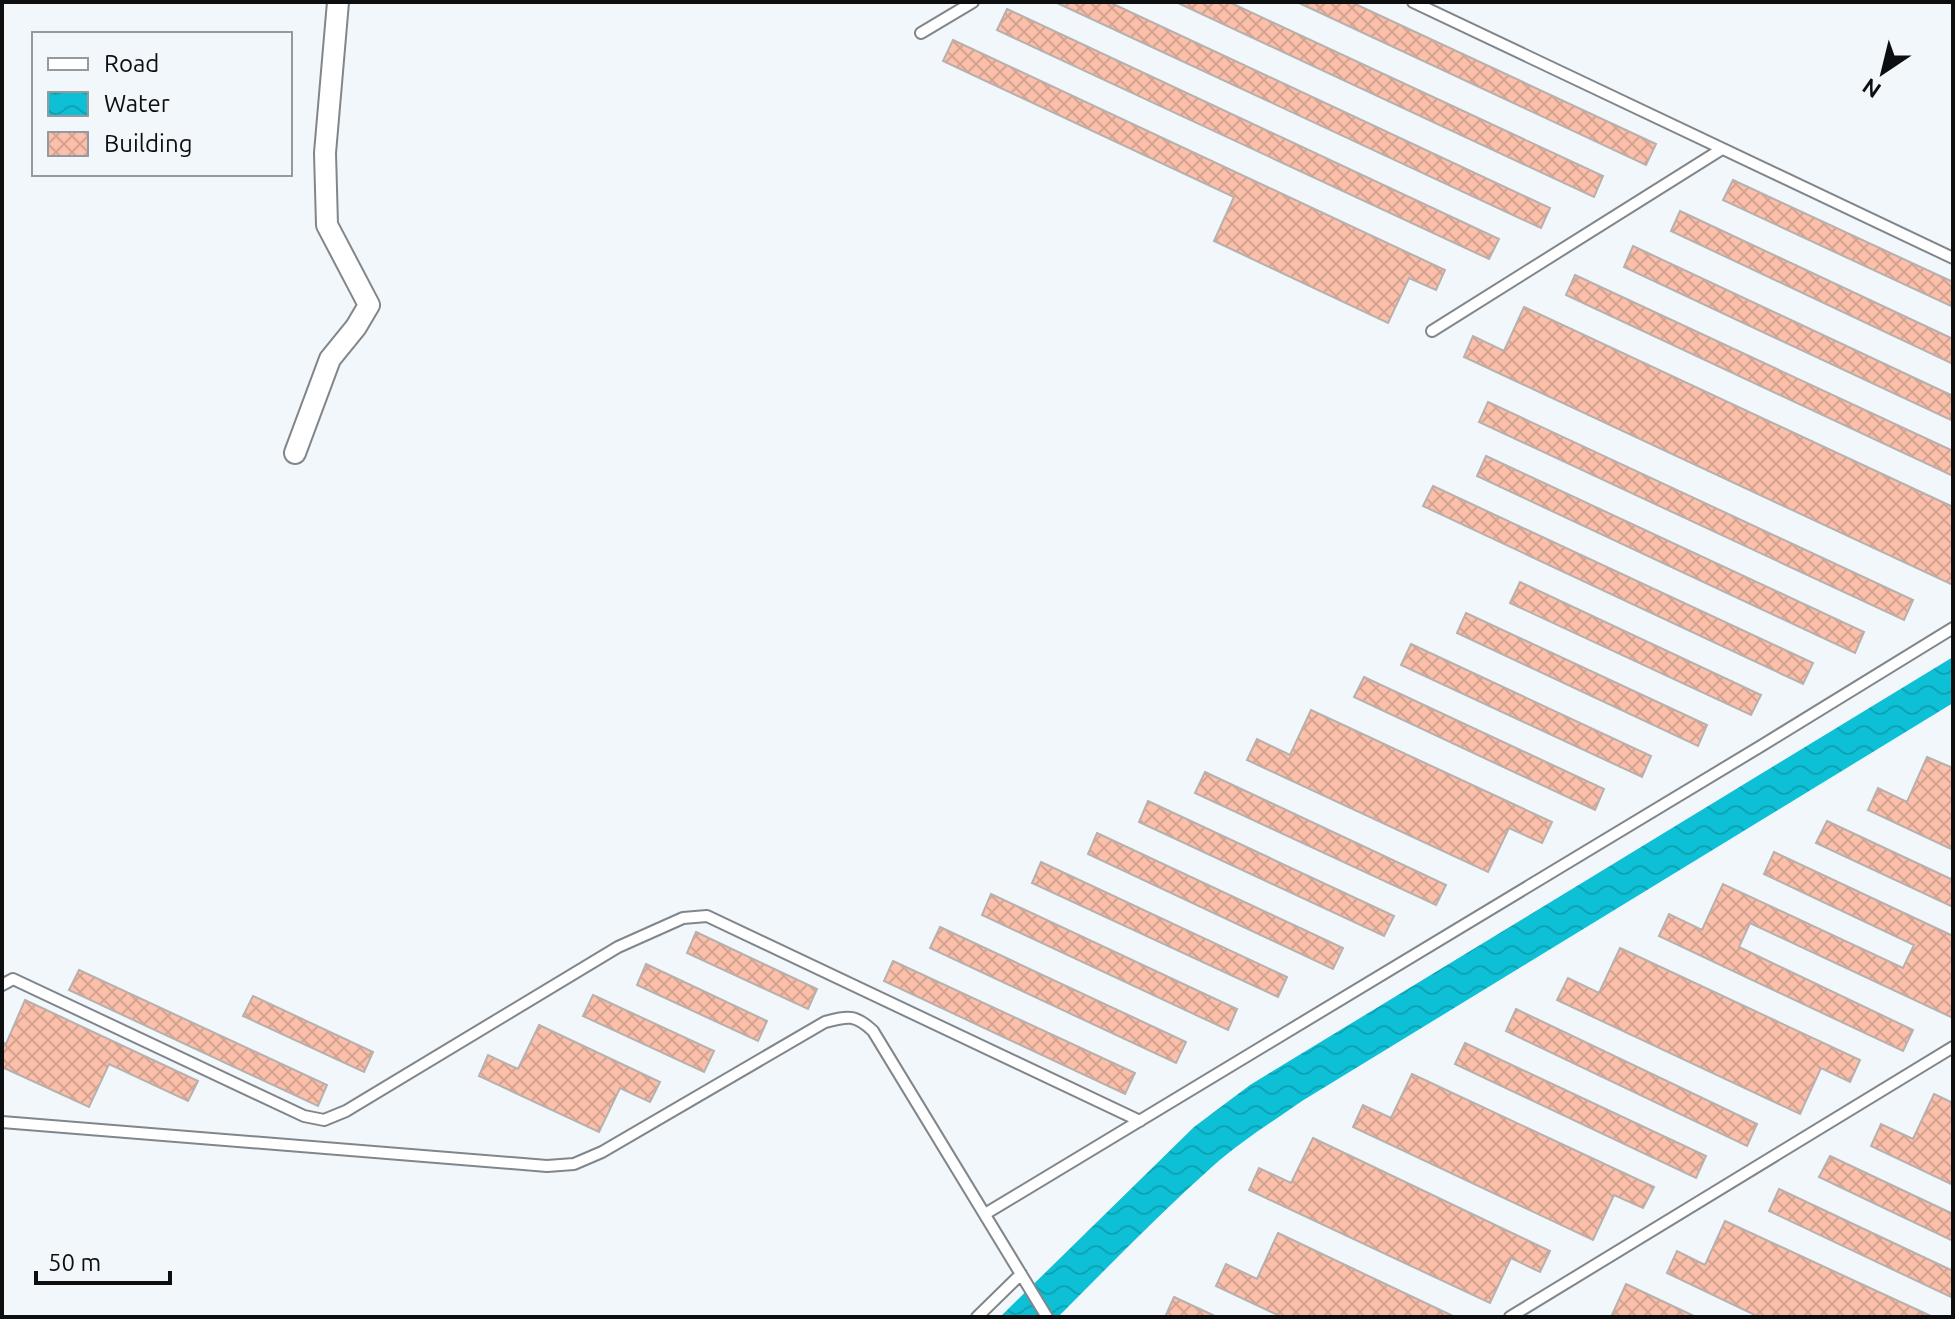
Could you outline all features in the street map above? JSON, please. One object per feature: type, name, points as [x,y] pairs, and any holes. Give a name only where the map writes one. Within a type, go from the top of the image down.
[{"type":"street","points":[[295,453],[330,359],[369,305],[327,225],[325,153],[338,2]]},
{"type":"lane","points":[[921,33],[973,2]]},
{"type":"lane","points":[[1413,2],[1953,258]]},
{"type":"lane","points":[[1432,331],[1722,149]]},
{"type":"lane","points":[[985,1214],[1953,628]]},
{"type":"lane","points":[[2,985],[13,979],[304,1116],[324,1120],[346,1111],[618,947],[683,918],[707,916],[1140,1121]]},
{"type":"lane","points":[[2,1122],[547,1166],[574,1164],[602,1152],[825,1022],[845,1016],[860,1019],[873,1031],[1047,1317]]},
{"type":"lane","points":[[1510,1317],[1953,1047]]},
{"type":"lane","points":[[977,1317],[1021,1274]]},
{"type":"water","points":[[1953,657],[1953,703],[1268,1124],[1193,1184],[1058,1317],[1000,1317],[1194,1127],[1250,1085]]},
{"type":"building","points":[[1055,2],[1109,2],[1550,208],[1541,228]]},
{"type":"building","points":[[1176,2],[1229,2],[1603,176],[1594,197]]},
{"type":"building","points":[[1297,2],[1351,2],[1656,144],[1646,165]]},
{"type":"building","points":[[1007,9],[1499,239],[1489,259],[997,30]]},
{"type":"building","points":[[953,40],[1445,270],[1436,290],[1409,278],[1388,323],[1214,241],[1234,197],[943,61]]},
{"type":"building","points":[[1733,180],[1953,282],[1953,307],[1723,200]]},
{"type":"building","points":[[1680,211],[1953,339],[1953,364],[1671,231]]},
{"type":"building","points":[[1633,246],[1953,396],[1953,421],[1624,267]]},
{"type":"building","points":[[1575,275],[1953,451],[1953,476],[1566,295]]},
{"type":"building","points":[[1524,307],[1953,507],[1953,585],[1464,357],[1473,336],[1504,351]]},
{"type":"building","points":[[1488,402],[1913,600],[1904,620],[1479,422]]},
{"type":"building","points":[[1486,456],[1864,632],[1855,653],[1477,476]]},
{"type":"building","points":[[1433,486],[1813,663],[1803,684],[1423,506]]},
{"type":"building","points":[[1520,582],[1761,695],[1751,715],[1510,603]]},
{"type":"building","points":[[1466,613],[1707,725],[1698,746],[1457,633]]},
{"type":"building","points":[[1411,644],[1651,756],[1642,777],[1401,665]]},
{"type":"building","points":[[1364,677],[1604,789],[1595,810],[1354,697]]},
{"type":"building","points":[[1311,710],[1552,822],[1542,843],[1509,828],[1488,872],[1247,760],[1257,739],[1290,755]]},
{"type":"building","points":[[1927,757],[1953,768],[1953,850],[1868,810],[1878,788],[1907,802]]},
{"type":"building","points":[[1205,772],[1446,885],[1436,905],[1195,793]]},
{"type":"building","points":[[1148,801],[1394,916],[1384,936],[1139,822]]},
{"type":"building","points":[[1827,821],[1953,880],[1953,907],[1816,843]]},
{"type":"building","points":[[1097,833],[1343,948],[1333,969],[1088,854]]},
{"type":"building","points":[[1774,852],[1953,936],[1953,1018],[1750,923],[1739,947],[1913,1030],[1903,1051],[1659,936],[1669,914],[1702,930],[1723,884],[1903,968],[1914,945],[1764,874]]},
{"type":"building","points":[[1041,862],[1287,977],[1278,997],[1032,883]]},
{"type":"building","points":[[991,894],[1237,1009],[1228,1030],[982,915]]},
{"type":"building","points":[[940,927],[1186,1042],[1176,1063],[930,948]]},
{"type":"building","points":[[696,932],[817,989],[808,1009],[687,953]]},
{"type":"building","points":[[1620,948],[1860,1060],[1850,1082],[1821,1068],[1800,1114],[1557,1000],[1568,978],[1599,993]]},
{"type":"building","points":[[893,961],[1135,1073],[1125,1094],[884,981]]},
{"type":"building","points":[[646,964],[767,1021],[758,1041],[637,985]]},
{"type":"building","points":[[79,970],[327,1085],[318,1106],[69,990]]},
{"type":"building","points":[[593,995],[714,1051],[704,1072],[583,1016]]},
{"type":"building","points":[[253,996],[373,1052],[364,1072],[243,1016]]},
{"type":"building","points":[[25,1000],[198,1081],[188,1101],[109,1064],[89,1107],[2,1067],[2,1042],[6,1044]]},
{"type":"building","points":[[1516,1009],[1757,1124],[1747,1146],[1506,1031]]},
{"type":"building","points":[[539,1025],[660,1082],[650,1102],[620,1088],[599,1132],[479,1076],[488,1055],[518,1069]]},
{"type":"building","points":[[1465,1043],[1706,1156],[1696,1178],[1455,1064]]},
{"type":"building","points":[[1412,1074],[1654,1187],[1643,1208],[1614,1195],[1593,1240],[1353,1127],[1363,1105],[1391,1118]]},
{"type":"building","points":[[1934,1094],[1953,1103],[1953,1185],[1871,1146],[1881,1124],[1913,1139]]},
{"type":"building","points":[[1313,1138],[1550,1251],[1540,1272],[1511,1258],[1490,1303],[1249,1190],[1259,1168],[1291,1183]]},
{"type":"building","points":[[1830,1156],[1953,1214],[1953,1241],[1819,1177]]},
{"type":"building","points":[[1779,1189],[1953,1271],[1953,1298],[1769,1211]]},
{"type":"building","points":[[1725,1221],[1933,1317],[1759,1317],[1667,1273],[1677,1251],[1705,1265]]},
{"type":"building","points":[[1278,1233],[1455,1317],[1282,1317],[1216,1286],[1226,1264],[1257,1279]]},
{"type":"building","points":[[1626,1284],[1696,1317],[1611,1317]]},
{"type":"building","points":[[1174,1297],[1217,1317],[1165,1317]]}]
